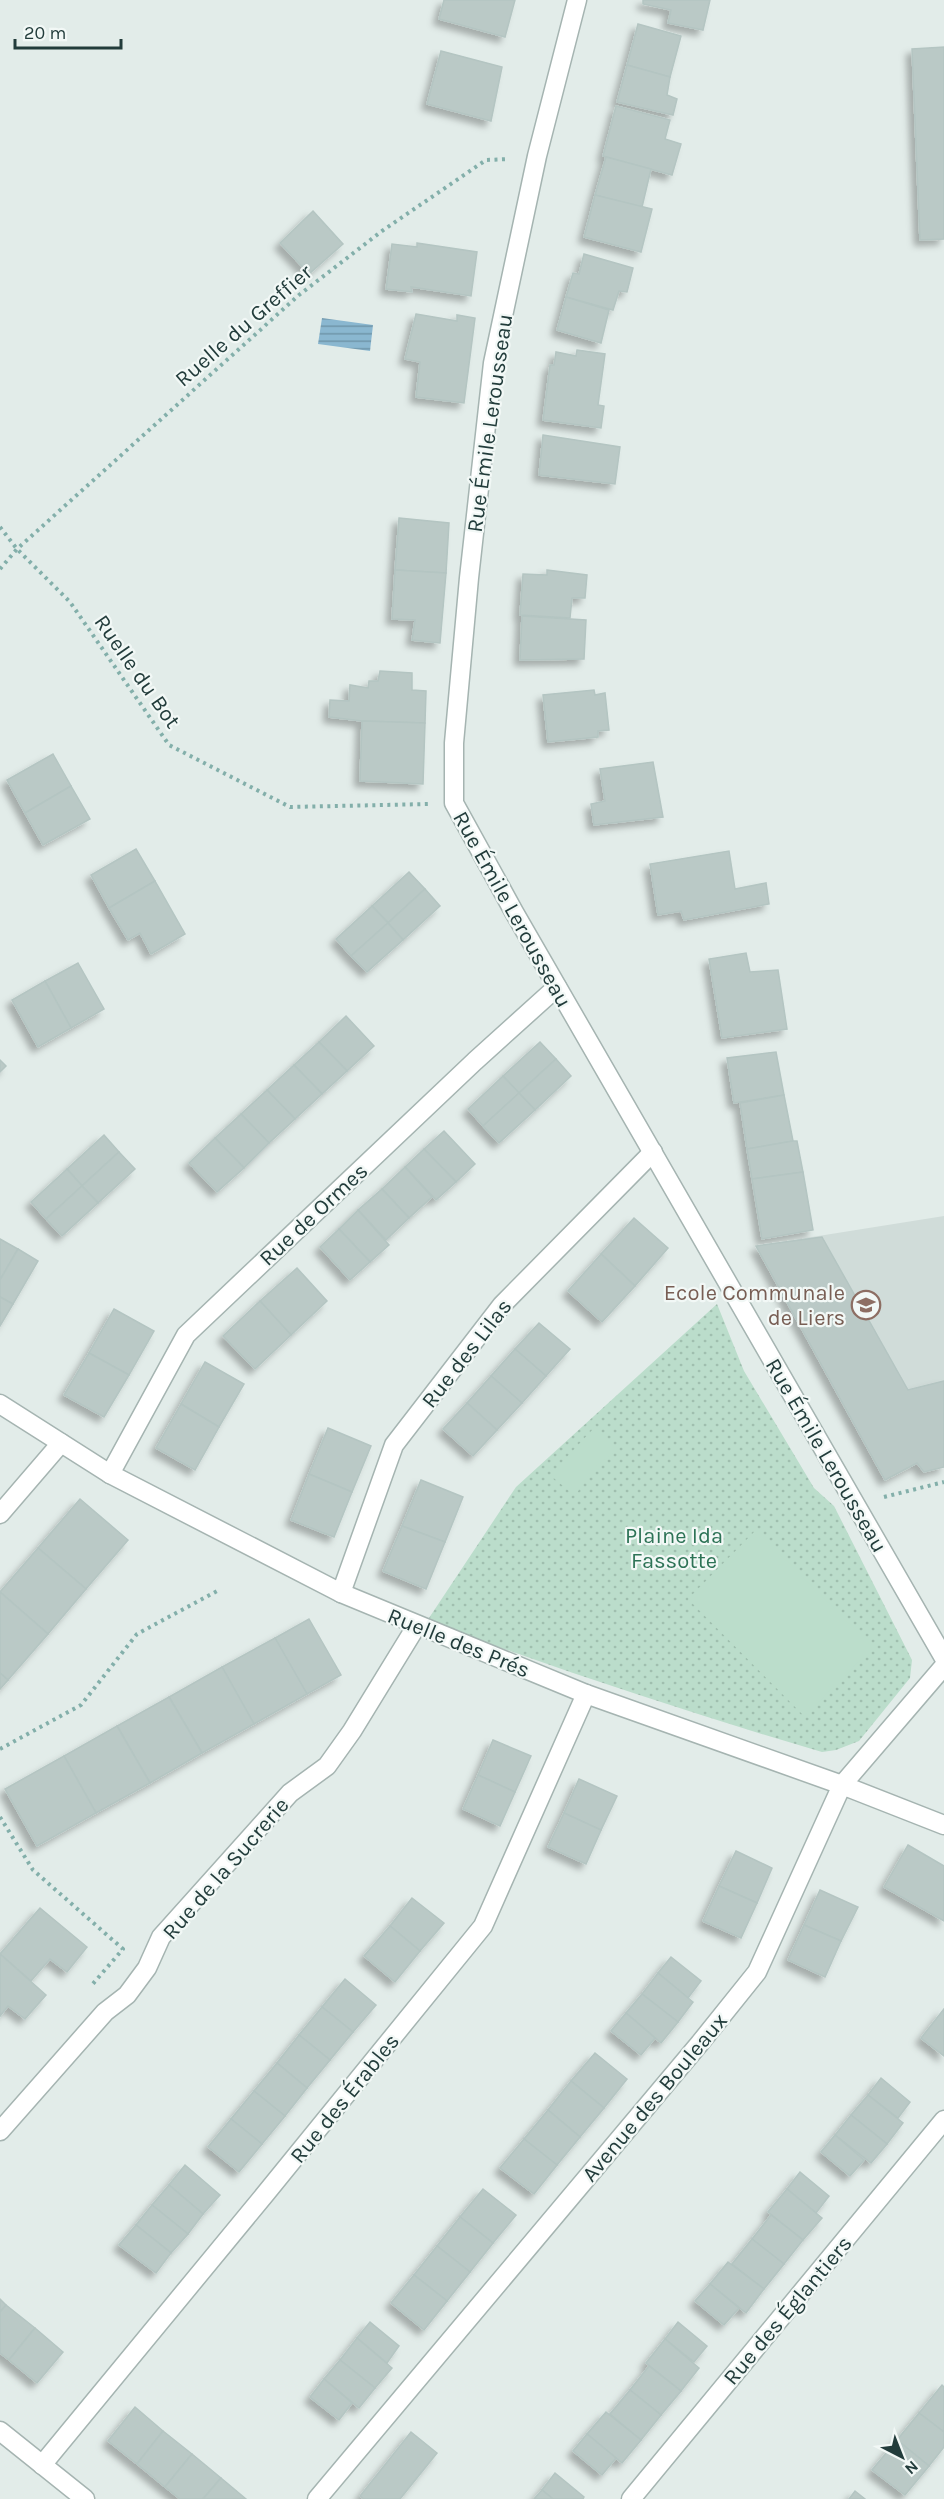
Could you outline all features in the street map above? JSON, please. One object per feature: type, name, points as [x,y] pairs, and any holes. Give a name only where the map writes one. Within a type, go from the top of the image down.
[{"type":"street","name":"Rue Émile Lerousseau","points":[[577,0],[537,156],[493,363],[469,578],[454,743],[454,803],[557,987],[944,1658]]},
{"type":"street","name":"Rue de Ormes","points":[[110,1474],[186,1335],[475,1061],[557,987]]},
{"type":"street","name":"Rue des Lilas","points":[[341,1593],[394,1445],[502,1305],[653,1152]]},
{"type":"street","name":"Ruelle des Prés","points":[[0,1404],[110,1474],[341,1593],[586,1694],[842,1785],[944,1825]]},
{"type":"street","points":[[0,1514],[61,1443]]},
{"type":"street","name":"Rue de la Sucrerie","points":[[0,2131],[105,2012],[127,1995],[147,1968],[162,1938],[290,1793],[327,1766],[352,1731],[417,1625]]},
{"type":"street","name":"Avenue des Bouleaux","points":[[316,2499],[757,1972],[842,1785],[944,1666]]},
{"type":"street","name":"Rue des Érables","points":[[42,2465],[483,1926],[586,1694]]},
{"type":"street","name":"Rue des Églantiers","points":[[631,2499],[944,2120]]},
{"type":"street","points":[[0,2431],[85,2499]]},
{"type":"path","name":"Ruelle du Greffier","points":[[0,569],[17,549],[299,295],[382,231],[486,160],[537,156]]},
{"type":"path","name":"Ruelle du Bot","points":[[0,527],[17,549],[70,602],[169,745],[290,807],[454,803]]},
{"type":"path","points":[[855,1504],[944,1482]]},
{"type":"path","points":[[0,1749],[81,1705],[137,1634],[219,1590]]},
{"type":"path","points":[[0,1817],[33,1870],[123,1949],[84,1994],[105,2012]]},
{"type":"shaded area","name":"Ecole Communale de Liers","points":[[944,1216],[944,1467],[924,1472],[917,1463],[885,1480],[756,1246]]},
{"type":"green space","name":"Plaine Ida Fassotte","points":[[717,1304],[744,1371],[814,1488],[834,1506],[912,1660],[910,1678],[859,1741],[836,1750],[822,1752],[722,1722],[427,1621],[516,1487]]},
{"type":"green space","points":[[593,1429],[617,1450],[593,1468],[575,1496],[550,1475]]},
{"type":"green space","points":[[756,1530],[873,1648],[804,1716],[688,1599]]},
{"type":"water","points":[[322,318],[373,325],[370,351],[318,344]]},
{"type":"building","points":[[444,0],[515,0],[505,37],[439,19]]},
{"type":"building","points":[[643,0],[710,0],[703,30],[668,23],[671,10],[643,4]]},
{"type":"building","points":[[638,24],[681,36],[670,77],[627,65]]},
{"type":"building","points":[[944,47],[944,239],[920,240],[912,49]]},
{"type":"building","points":[[441,51],[502,67],[491,121],[427,104]]},
{"type":"building","points":[[627,65],[670,77],[667,95],[677,99],[673,115],[617,102]]},
{"type":"building","points":[[616,106],[670,120],[665,139],[681,144],[672,175],[603,156]]},
{"type":"building","points":[[606,157],[651,169],[642,207],[595,195]]},
{"type":"building","points":[[595,195],[652,209],[641,252],[584,237]]},
{"type":"building","points":[[313,211],[343,244],[309,274],[280,243]]},
{"type":"building","points":[[417,243],[477,252],[471,296],[411,287],[412,292],[386,289],[392,244],[417,247]]},
{"type":"building","points":[[584,254],[633,268],[627,292],[619,291],[613,310],[566,297],[573,273],[579,274]]},
{"type":"building","points":[[566,297],[609,310],[601,343],[557,330]]},
{"type":"building","points":[[416,314],[457,321],[457,315],[475,318],[464,403],[416,397],[420,362],[405,359]]},
{"type":"building","points":[[577,350],[605,354],[598,405],[604,406],[601,428],[543,420],[550,365],[554,365],[556,352],[576,356]]},
{"type":"building","points":[[543,435],[620,447],[615,484],[539,475]]},
{"type":"building","points":[[399,518],[449,523],[446,573],[395,570]]},
{"type":"building","points":[[395,570],[446,573],[440,643],[412,640],[415,620],[392,619]]},
{"type":"building","points":[[547,570],[587,575],[585,598],[572,598],[570,618],[520,615],[523,574],[547,575]]},
{"type":"building","points":[[522,616],[586,620],[584,659],[520,660]]},
{"type":"building","points":[[380,671],[412,673],[412,690],[426,691],[425,723],[362,721],[329,717],[330,700],[349,701],[350,685],[368,688],[369,681],[378,681]]},
{"type":"building","points":[[594,690],[595,695],[605,693],[609,730],[598,731],[598,737],[548,742],[543,695]]},
{"type":"building","points":[[362,721],[425,723],[423,784],[360,781]]},
{"type":"building","points":[[53,754],[71,786],[25,813],[7,780]]},
{"type":"building","points":[[653,762],[663,817],[594,825],[591,804],[605,801],[600,769]]},
{"type":"building","points":[[71,786],[90,819],[43,845],[25,813]]},
{"type":"building","points":[[136,849],[155,881],[109,908],[91,875]]},
{"type":"building","points":[[729,851],[735,889],[766,883],[769,904],[684,920],[681,911],[658,915],[650,864]]},
{"type":"building","points":[[409,872],[425,889],[388,923],[372,906]]},
{"type":"building","points":[[155,881],[185,934],[151,954],[140,933],[128,940],[109,908]]},
{"type":"building","points":[[425,889],[440,906],[403,940],[388,923]]},
{"type":"building","points":[[372,906],[388,923],[351,956],[336,939]]},
{"type":"building","points":[[388,923],[403,940],[367,972],[351,956]]},
{"type":"building","points":[[746,953],[750,972],[778,970],[787,1029],[722,1038],[709,959]]},
{"type":"building","points":[[78,963],[104,1009],[71,1028],[45,981]]},
{"type":"building","points":[[45,981],[71,1028],[38,1047],[12,1000]]},
{"type":"building","points":[[346,1016],[374,1046],[347,1071],[319,1042]]},
{"type":"building","points":[[319,1042],[347,1071],[322,1094],[294,1065]]},
{"type":"building","points":[[540,1042],[556,1059],[519,1093],[503,1076]]},
{"type":"building","points":[[776,1052],[784,1095],[734,1103],[727,1058]]},
{"type":"building","points":[[556,1059],[571,1076],[535,1110],[519,1093]]},
{"type":"building","points":[[0,1060],[6,1066],[0,1072]]},
{"type":"building","points":[[294,1065],[322,1094],[295,1119],[267,1090]]},
{"type":"building","points":[[503,1076],[519,1093],[483,1126],[468,1109]]},
{"type":"building","points":[[267,1090],[295,1119],[269,1143],[241,1114]]},
{"type":"building","points":[[519,1093],[535,1110],[499,1143],[483,1126]]},
{"type":"building","points":[[784,1095],[793,1141],[747,1149],[740,1103]]},
{"type":"building","points":[[241,1114],[269,1143],[244,1168],[215,1138]]},
{"type":"building","points":[[444,1131],[475,1164],[456,1182],[424,1149]]},
{"type":"building","points":[[104,1135],[119,1152],[82,1186],[67,1169]]},
{"type":"building","points":[[215,1138],[244,1168],[217,1192],[189,1163]]},
{"type":"building","points":[[797,1141],[803,1172],[752,1179],[747,1149]]},
{"type":"building","points":[[424,1149],[456,1182],[436,1200],[405,1167]]},
{"type":"building","points":[[119,1152],[135,1169],[98,1203],[82,1186]]},
{"type":"building","points":[[405,1167],[432,1197],[409,1218],[382,1189]]},
{"type":"building","points":[[67,1169],[82,1186],[46,1219],[31,1202]]},
{"type":"building","points":[[803,1172],[813,1230],[762,1239],[752,1179]]},
{"type":"building","points":[[82,1186],[98,1203],[62,1236],[46,1219]]},
{"type":"building","points":[[382,1189],[409,1218],[386,1240],[358,1210]]},
{"type":"building","points":[[358,1210],[389,1245],[370,1262],[339,1229]]},
{"type":"building","points":[[634,1218],[668,1248],[635,1286],[601,1254]]},
{"type":"building","points":[[339,1229],[370,1262],[350,1280],[320,1247]]},
{"type":"building","points":[[822,1237],[908,1390],[944,1381],[944,1467],[924,1472],[917,1463],[885,1480],[756,1246]]},
{"type":"building","points":[[0,1239],[18,1249],[0,1280]]},
{"type":"building","points":[[18,1249],[38,1261],[13,1304],[0,1297],[0,1280]]},
{"type":"building","points":[[601,1254],[635,1286],[602,1322],[568,1291]]},
{"type":"building","points":[[297,1268],[327,1301],[291,1335],[260,1301]]},
{"type":"building","points":[[0,1297],[13,1304],[0,1326]]},
{"type":"building","points":[[260,1301],[291,1335],[255,1369],[223,1336]]},
{"type":"building","points":[[114,1309],[154,1331],[129,1375],[89,1353]]},
{"type":"building","points":[[539,1323],[570,1349],[546,1376],[515,1349]]},
{"type":"building","points":[[515,1349],[546,1376],[522,1403],[491,1376]]},
{"type":"building","points":[[89,1353],[129,1375],[104,1417],[64,1395]]},
{"type":"building","points":[[205,1362],[244,1384],[219,1427],[181,1404]]},
{"type":"building","points":[[491,1376],[522,1403],[497,1430],[467,1403]]},
{"type":"building","points":[[467,1403],[497,1430],[473,1456],[443,1429]]},
{"type":"building","points":[[181,1404],[219,1427],[195,1470],[156,1448]]},
{"type":"building","points":[[328,1428],[371,1446],[352,1492],[309,1474]]},
{"type":"building","points":[[309,1474],[352,1492],[334,1537],[291,1520]]},
{"type":"building","points":[[421,1480],[463,1497],[445,1542],[402,1526]]},
{"type":"building","points":[[80,1499],[128,1540],[86,1589],[38,1548]]},
{"type":"building","points":[[402,1526],[445,1542],[426,1589],[383,1571]]},
{"type":"building","points":[[38,1548],[86,1589],[48,1634],[0,1592]]},
{"type":"building","points":[[0,1592],[48,1634],[8,1680],[0,1673]]},
{"type":"building","points":[[309,1619],[341,1675],[307,1694],[275,1638]]},
{"type":"building","points":[[275,1638],[307,1694],[254,1724],[222,1667]]},
{"type":"building","points":[[222,1667],[254,1724],[202,1753],[169,1697]]},
{"type":"building","points":[[0,1673],[8,1680],[0,1689]]},
{"type":"building","points":[[169,1697],[202,1753],[150,1783],[117,1726]]},
{"type":"building","points":[[117,1726],[150,1783],[96,1813],[64,1756]]},
{"type":"building","points":[[493,1740],[531,1756],[515,1792],[478,1775]]},
{"type":"building","points":[[64,1756],[96,1813],[37,1846],[5,1789]]},
{"type":"building","points":[[478,1775],[515,1792],[500,1826],[463,1809]]},
{"type":"building","points":[[579,1779],[617,1796],[601,1830],[564,1813]]},
{"type":"building","points":[[564,1813],[601,1830],[586,1864],[548,1847]]},
{"type":"building","points":[[908,1845],[944,1866],[944,1921],[884,1887]]},
{"type":"building","points":[[736,1851],[772,1868],[757,1903],[719,1886]]},
{"type":"building","points":[[719,1886],[757,1903],[741,1938],[703,1921]]},
{"type":"building","points":[[820,1890],[858,1907],[841,1941],[804,1925]]},
{"type":"building","points":[[412,1898],[444,1923],[420,1951],[390,1926]]},
{"type":"building","points":[[40,1908],[87,1947],[67,1972],[50,1959],[31,1981],[0,1954]]},
{"type":"building","points":[[804,1925],[841,1941],[825,1977],[788,1960]]},
{"type":"building","points":[[390,1926],[420,1951],[395,1982],[364,1956]]},
{"type":"building","points":[[0,1954],[46,1995],[25,2019],[8,2006],[0,2016]]},
{"type":"building","points":[[671,1957],[701,1981],[688,1998],[658,1973]]},
{"type":"building","points":[[658,1973],[693,2002],[678,2022],[642,1994]]},
{"type":"building","points":[[345,1979],[376,2005],[353,2032],[322,2007]]},
{"type":"building","points":[[642,1994],[678,2022],[661,2043],[626,2013]]},
{"type":"building","points":[[322,2007],[353,2032],[330,2060],[299,2035]]},
{"type":"building","points":[[944,2009],[944,2056],[921,2038]]},
{"type":"building","points":[[626,2013],[655,2038],[641,2055],[611,2031]]},
{"type":"building","points":[[299,2035],[330,2060],[307,2088],[277,2063]]},
{"type":"building","points":[[595,2053],[627,2079],[604,2108],[571,2081]]},
{"type":"building","points":[[277,2063],[307,2088],[285,2116],[254,2091]]},
{"type":"building","points":[[881,2078],[910,2102],[898,2118],[868,2095]]},
{"type":"building","points":[[571,2081],[604,2108],[580,2137],[548,2110]]},
{"type":"building","points":[[254,2091],[285,2116],[262,2144],[231,2119]]},
{"type":"building","points":[[868,2095],[903,2123],[887,2144],[851,2115]]},
{"type":"building","points":[[548,2110],[580,2137],[557,2165],[524,2139]]},
{"type":"building","points":[[851,2115],[887,2144],[871,2163],[835,2135]]},
{"type":"building","points":[[231,2119],[262,2144],[239,2172],[208,2147]]},
{"type":"building","points":[[835,2135],[864,2160],[850,2176],[821,2152]]},
{"type":"building","points":[[524,2139],[557,2165],[534,2194],[500,2168]]},
{"type":"building","points":[[185,2165],[220,2195],[203,2214],[169,2185]]},
{"type":"building","points":[[800,2172],[829,2196],[816,2213],[787,2189]]},
{"type":"building","points":[[169,2185],[203,2214],[188,2234],[152,2205]]},
{"type":"building","points":[[483,2189],[516,2215],[493,2243],[460,2217]]},
{"type":"building","points":[[787,2189],[822,2218],[803,2240],[768,2212]]},
{"type":"building","points":[[152,2205],[188,2234],[171,2253],[136,2225]]},
{"type":"building","points":[[771,2215],[803,2240],[784,2264],[752,2239]]},
{"type":"building","points":[[460,2217],[493,2243],[470,2272],[437,2246]]},
{"type":"building","points":[[136,2225],[171,2253],[156,2273],[119,2245]]},
{"type":"building","points":[[752,2239],[784,2264],[764,2289],[732,2264]]},
{"type":"building","points":[[437,2246],[470,2272],[447,2301],[414,2275]]},
{"type":"building","points":[[728,2262],[764,2289],[746,2313],[710,2284]]},
{"type":"building","points":[[414,2275],[447,2301],[424,2330],[391,2303]]},
{"type":"building","points":[[710,2284],[739,2308],[724,2325],[695,2301]]},
{"type":"building","points":[[0,2299],[6,2305],[0,2312]]},
{"type":"building","points":[[6,2305],[35,2328],[9,2360],[0,2353],[0,2312]]},
{"type":"building","points":[[370,2322],[399,2346],[387,2363],[357,2338]]},
{"type":"building","points":[[678,2322],[707,2346],[694,2362],[665,2339]]},
{"type":"building","points":[[35,2328],[63,2352],[37,2383],[9,2360]]},
{"type":"building","points":[[357,2338],[392,2368],[375,2388],[340,2360]]},
{"type":"building","points":[[665,2339],[699,2368],[681,2391],[646,2363]]},
{"type":"building","points":[[340,2360],[375,2388],[359,2408],[324,2379]]},
{"type":"building","points":[[649,2366],[681,2391],[661,2415],[630,2390]]},
{"type":"building","points":[[324,2379],[352,2403],[339,2420],[310,2397]]},
{"type":"building","points":[[942,2385],[944,2387],[944,2432],[919,2413]]},
{"type":"building","points":[[630,2390],[661,2415],[641,2440],[610,2414]]},
{"type":"building","points":[[135,2407],[163,2431],[137,2464],[108,2441]]},
{"type":"building","points":[[606,2412],[641,2440],[622,2463],[587,2434]]},
{"type":"building","points":[[919,2413],[944,2432],[944,2447],[929,2466],[897,2440]]},
{"type":"building","points":[[163,2431],[192,2454],[165,2487],[137,2464]]},
{"type":"building","points":[[411,2432],[437,2453],[400,2499],[364,2499],[360,2496]]},
{"type":"building","points":[[587,2434],[616,2458],[602,2475],[573,2451]]},
{"type":"building","points":[[897,2440],[929,2466],[905,2495],[872,2470]]},
{"type":"building","points":[[192,2454],[221,2478],[203,2499],[180,2499],[165,2487]]},
{"type":"building","points":[[555,2473],[584,2497],[583,2499],[553,2499],[542,2490]]},
{"type":"building","points":[[221,2478],[246,2499],[203,2499]]},
{"type":"building","points":[[542,2490],[553,2499],[534,2499]]},
{"type":"building","points":[[855,2491],[865,2499],[849,2499]]},
{"type":"place","name":"Ecole Communale de Liers","points":[[866,1305]]}]
